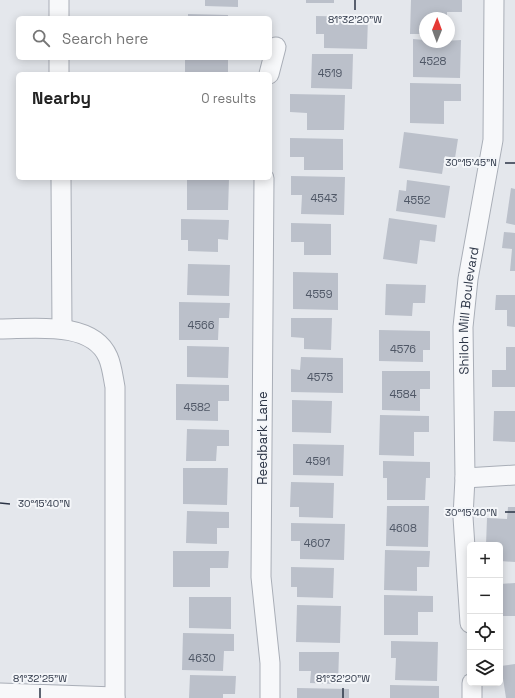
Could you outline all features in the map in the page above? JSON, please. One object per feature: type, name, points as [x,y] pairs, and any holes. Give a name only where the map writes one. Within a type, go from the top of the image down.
[{"type":"street","points":[[58,0],[59,16]]},
{"type":"street","name":"Shiloh Mill Boulevard","points":[[469,614],[463,517],[465,478],[463,327],[468,279],[493,140],[494,0]]},
{"type":"street","points":[[270,72],[276,47]]},
{"type":"street","points":[[59,60],[59,72]]},
{"type":"street","points":[[61,180],[62,329]]},
{"type":"street","name":"Reedbark Lane","points":[[264,180],[261,577],[270,663],[270,698]]},
{"type":"street","points":[[0,329],[62,329],[82,332],[99,345],[108,356],[115,387],[115,697],[0,693]]},
{"type":"street","points":[[465,478],[515,475]]},
{"type":"street","points":[[472,686],[472,698]]},
{"type":"building","points":[[205,0],[238,0],[238,7],[205,6]]},
{"type":"building","points":[[306,0],[334,0],[334,3],[306,3]]},
{"type":"building","points":[[411,0],[462,0],[462,12],[419,12],[419,34],[410,34]]},
{"type":"building","points":[[188,14],[228,15],[228,16],[188,16]]},
{"type":"building","points":[[316,16],[368,17],[367,49],[324,48],[324,34],[316,34]]},
{"type":"building","points":[[413,39],[419,40],[419,48],[455,48],[455,40],[461,40],[460,78],[413,77]]},
{"type":"building","points":[[312,54],[353,54],[352,89],[311,88]]},
{"type":"building","points":[[185,60],[228,60],[228,72],[185,72]]},
{"type":"building","points":[[410,83],[461,84],[461,101],[444,101],[444,124],[410,123]]},
{"type":"building","points":[[290,94],[345,95],[344,130],[307,130],[307,113],[290,112]]},
{"type":"building","points":[[404,132],[458,139],[455,158],[445,156],[442,174],[399,168]]},
{"type":"building","points":[[290,138],[343,139],[343,170],[304,170],[304,157],[290,157]]},
{"type":"building","points":[[291,176],[345,177],[344,215],[301,214],[302,195],[291,195]]},
{"type":"building","points":[[187,180],[229,180],[228,210],[187,210]]},
{"type":"building","points":[[407,180],[450,186],[445,218],[396,211],[399,190],[406,191]]},
{"type":"building","points":[[511,188],[515,189],[515,225],[506,223]]},
{"type":"building","points":[[389,218],[437,225],[435,242],[420,240],[417,264],[383,259]]},
{"type":"building","points":[[181,219],[229,220],[228,240],[218,239],[218,252],[188,251],[188,240],[181,240]]},
{"type":"building","points":[[291,223],[331,224],[331,255],[304,255],[304,242],[291,242]]},
{"type":"building","points":[[504,232],[515,233],[515,271],[510,271],[512,249],[502,248]]},
{"type":"building","points":[[188,264],[230,265],[229,296],[187,295]]},
{"type":"building","points":[[293,272],[338,273],[338,310],[293,309]]},
{"type":"building","points":[[386,284],[426,285],[425,303],[413,303],[412,316],[385,315]]},
{"type":"building","points":[[496,295],[515,295],[515,327],[507,326],[507,310],[495,310]]},
{"type":"building","points":[[179,302],[230,303],[229,318],[219,318],[218,340],[179,340]]},
{"type":"building","points":[[291,318],[332,318],[331,350],[304,349],[304,338],[291,337]]},
{"type":"building","points":[[379,330],[430,331],[430,350],[423,350],[423,362],[379,361]]},
{"type":"building","points":[[187,346],[229,347],[228,378],[187,377]]},
{"type":"building","points":[[506,347],[515,347],[515,387],[492,387],[492,370],[506,370]]},
{"type":"building","points":[[301,357],[343,358],[343,393],[291,392],[291,369],[300,370]]},
{"type":"building","points":[[382,371],[430,371],[430,389],[420,389],[420,411],[382,410]]},
{"type":"building","points":[[176,384],[229,385],[229,401],[218,401],[218,421],[176,420]]},
{"type":"building","points":[[292,400],[332,401],[331,433],[292,432]]},
{"type":"building","points":[[494,411],[515,411],[515,442],[493,441]]},
{"type":"building","points":[[380,415],[429,416],[429,432],[414,432],[414,456],[379,455]]},
{"type":"building","points":[[187,429],[229,430],[229,446],[217,446],[216,461],[186,461]]},
{"type":"building","points":[[293,444],[344,445],[343,476],[293,475]]},
{"type":"building","points":[[383,461],[430,462],[430,478],[426,478],[425,500],[387,500],[387,478],[383,478]]},
{"type":"building","points":[[183,468],[228,468],[227,505],[183,504]]},
{"type":"building","points":[[291,482],[334,483],[333,518],[299,517],[299,507],[290,507]]},
{"type":"building","points":[[387,506],[429,506],[428,547],[386,546]]},
{"type":"building","points":[[508,507],[515,507],[515,562],[503,561],[503,542],[486,542],[487,518],[507,519]]},
{"type":"building","points":[[187,511],[229,512],[229,528],[217,528],[217,544],[186,543]]},
{"type":"building","points":[[291,523],[345,524],[344,560],[300,559],[300,541],[291,541]]},
{"type":"building","points":[[385,550],[430,551],[429,567],[417,567],[417,591],[384,590]]},
{"type":"building","points":[[173,551],[229,551],[228,568],[210,568],[210,587],[173,587]]},
{"type":"building","points":[[291,567],[334,568],[333,598],[297,597],[297,587],[291,587]]},
{"type":"building","points":[[515,583],[515,616],[503,616],[503,584]]},
{"type":"building","points":[[384,595],[433,596],[433,612],[418,612],[418,635],[384,635]]},
{"type":"building","points":[[189,597],[231,597],[231,629],[189,628]]},
{"type":"building","points":[[297,605],[341,606],[340,643],[296,642]]},
{"type":"building","points":[[183,633],[234,634],[234,651],[224,651],[223,671],[182,670]]},
{"type":"building","points":[[391,641],[438,642],[437,681],[395,680],[396,658],[391,658]]},
{"type":"building","points":[[299,652],[339,652],[338,684],[310,683],[311,671],[299,671]]},
{"type":"building","points":[[515,664],[515,698],[506,698],[503,679],[503,666]]},
{"type":"building","points":[[190,675],[236,676],[235,694],[223,694],[223,698],[189,698]]},
{"type":"building","points":[[390,685],[439,686],[439,698],[390,698]]},
{"type":"building","points":[[297,688],[349,689],[349,698],[297,698]]}]
